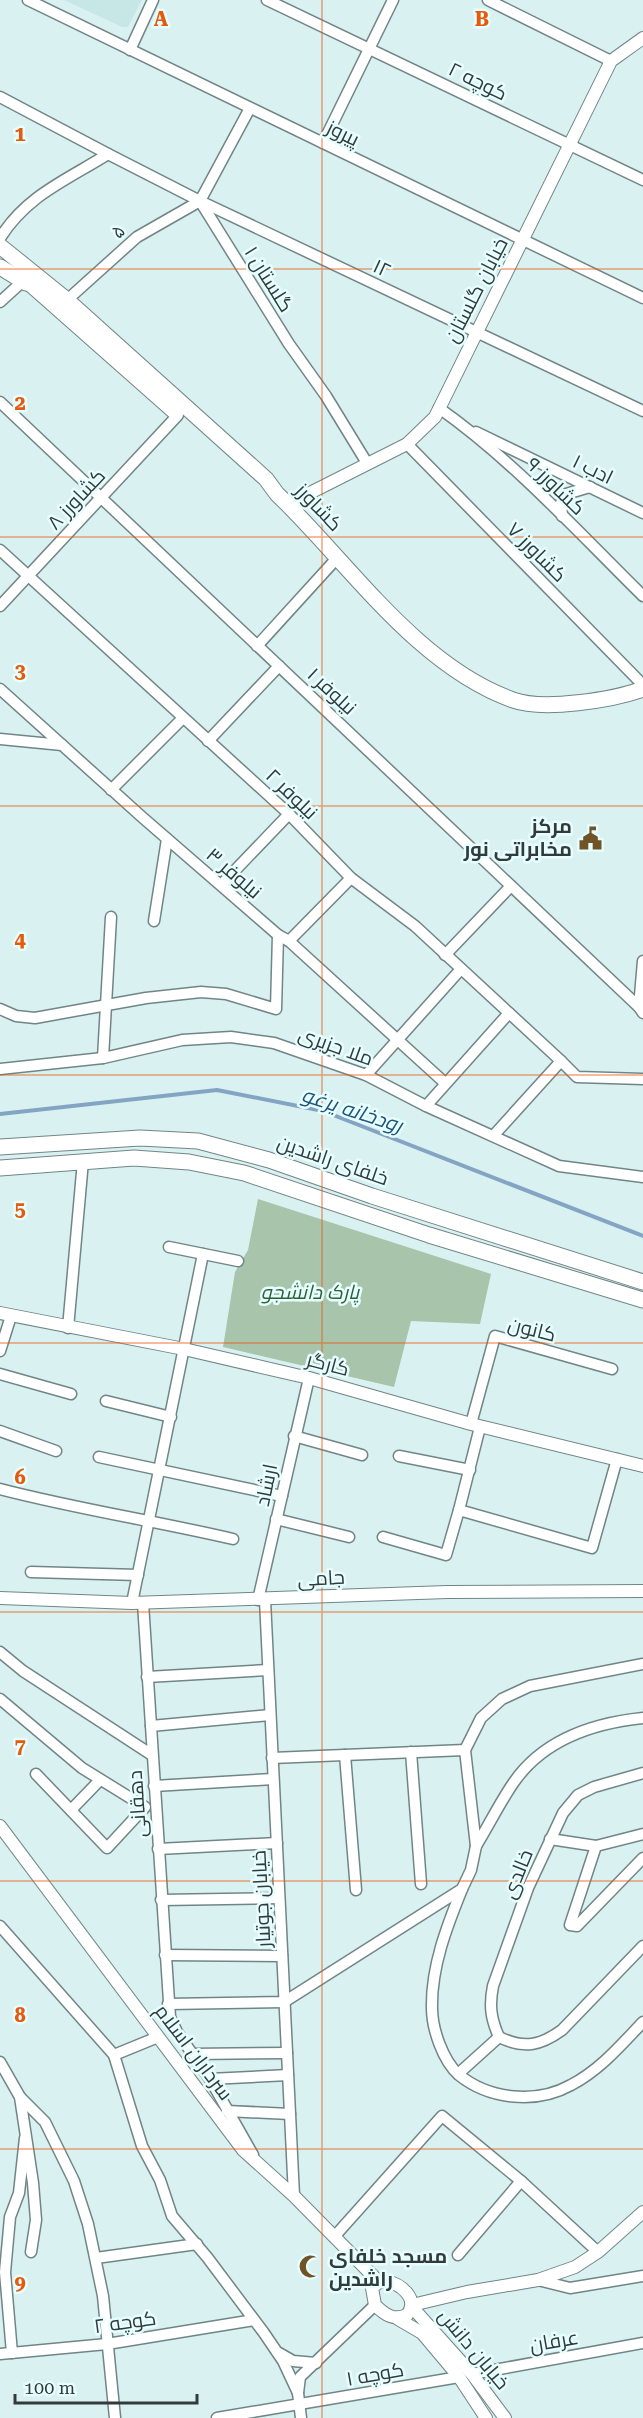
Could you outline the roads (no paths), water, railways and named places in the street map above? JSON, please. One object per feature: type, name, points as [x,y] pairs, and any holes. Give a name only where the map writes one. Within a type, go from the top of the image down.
[{"type":"main road","points":[[1,238],[43,288],[178,415],[260,488],[283,499]]},
{"type":"main road","points":[[0,257],[43,288]]},
{"type":"main road","points":[[0,267],[23,281],[43,288]]},
{"type":"main road","name":"کشاورز","points":[[43,288],[67,300],[266,479],[394,617],[453,669],[514,701],[573,705],[643,687]]},
{"type":"main road","name":"خلفای راشدین","points":[[0,1147],[140,1138],[198,1141],[269,1160],[372,1196],[643,1282]]},
{"type":"main road","points":[[0,1168],[134,1158],[189,1161],[244,1173],[429,1235],[643,1300]]},
{"type":"street","name":"پیروز","points":[[28,0],[643,298]]},
{"type":"street","points":[[130,50],[153,0]]},
{"type":"street","name":"کوچه ۲","points":[[267,0],[643,180]]},
{"type":"street","points":[[323,143],[393,0]]},
{"type":"street","points":[[488,0],[612,61]]},
{"type":"street","name":"خیابان گلستان","points":[[283,499],[407,444],[435,417],[612,61],[640,44]]},
{"type":"street","name":"۱۲","points":[[0,97],[200,201],[643,411]]},
{"type":"street","points":[[200,201],[250,108]]},
{"type":"street","points":[[1,238],[16,216],[42,192],[108,154]]},
{"type":"street","name":"۵","points":[[67,300],[137,237],[200,201]]},
{"type":"street","name":"گلستان ۱","points":[[200,201],[289,344],[326,396],[367,463]]},
{"type":"street","points":[[0,302],[23,281]]},
{"type":"street","name":"نیلوفر ۱","points":[[0,402],[641,1010]]},
{"type":"street","name":"کشاورز ۹","points":[[439,408],[462,425],[562,516],[643,596]]},
{"type":"street","name":"کشاورز ۸","points":[[0,606],[178,415]]},
{"type":"street","name":"ادب ۱","points":[[462,425],[643,513]]},
{"type":"street","name":"کشاورز ۷","points":[[407,444],[643,687]]},
{"type":"street","points":[[562,516],[561,503],[566,494],[590,487]]},
{"type":"street","name":"نیلوفر ۲","points":[[0,550],[289,814],[351,878],[415,926],[578,1077],[643,1079]]},
{"type":"street","points":[[257,646],[338,557]]},
{"type":"street","points":[[208,741],[279,666]]},
{"type":"street","name":"نیلوفر ۳","points":[[0,689],[167,839],[278,935],[289,941],[445,1083]]},
{"type":"street","points":[[111,790],[183,718]]},
{"type":"street","points":[[0,739],[62,745]]},
{"type":"street","points":[[221,885],[289,814]]},
{"type":"street","points":[[154,921],[167,839]]},
{"type":"street","points":[[289,941],[351,878]]},
{"type":"street","points":[[445,955],[511,886]]},
{"type":"street","points":[[103,1058],[111,917]]},
{"type":"street","points":[[0,1009],[16,1016],[35,1018],[201,992],[237,996],[276,1009],[278,935]]},
{"type":"street","points":[[641,1010],[643,961]]},
{"type":"street","points":[[366,1075],[461,969]]},
{"type":"street","points":[[426,1106],[509,1013]]},
{"type":"street","name":"ملا جزیری","points":[[0,1069],[103,1058],[182,1040],[231,1037],[274,1043],[366,1075],[426,1106],[559,1166],[643,1177]]},
{"type":"street","points":[[494,1135],[561,1061]]},
{"type":"street","points":[[68,1328],[83,1161]]},
{"type":"street","points":[[169,1246],[238,1262]]},
{"type":"street","name":"دهقانی","points":[[202,1254],[138,1575],[138,1603],[151,1726],[154,1786],[151,1809],[158,1849],[168,2004],[177,2032],[210,2079],[257,2164]]},
{"type":"street","points":[[0,1351],[6,1315]]},
{"type":"street","name":"کارگر","points":[[6,1315],[184,1349],[309,1378],[475,1426],[643,1466]]},
{"type":"street","name":"کانون","points":[[475,1426],[495,1336],[612,1369]]},
{"type":"street","points":[[0,1374],[70,1394]]},
{"type":"street","name":"ارشاد","points":[[261,1600],[276,1519],[309,1378]]},
{"type":"street","points":[[106,1401],[171,1417]]},
{"type":"street","points":[[383,1537],[446,1555],[470,1470],[475,1426]]},
{"type":"street","points":[[0,1431],[56,1451]]},
{"type":"street","points":[[294,1436],[362,1455]]},
{"type":"street","points":[[399,1456],[470,1470]]},
{"type":"street","points":[[99,1457],[282,1496]]},
{"type":"street","points":[[459,1510],[592,1548],[617,1459]]},
{"type":"street","points":[[0,1488],[58,1504],[149,1519],[233,1539]]},
{"type":"street","points":[[276,1519],[349,1537]]},
{"type":"street","points":[[31,1572],[138,1575]]},
{"type":"street","name":"جامی","points":[[0,1598],[138,1603],[447,1592],[643,1591]]},
{"type":"street","name":"خیابان جوتیار","points":[[261,1600],[268,1670],[294,2196]]},
{"type":"street","points":[[0,1652],[23,1671],[152,1755]]},
{"type":"street","points":[[643,1664],[530,1686],[502,1699],[481,1718],[465,1750],[476,1845],[471,1870],[444,1932],[432,2008],[436,2034],[459,2074],[505,2096],[532,2098],[570,2086],[598,2068],[643,2022]]},
{"type":"street","points":[[147,1677],[268,1670]]},
{"type":"street","points":[[0,1699],[100,1780],[151,1809],[107,1848],[36,1774]]},
{"type":"street","points":[[151,1726],[270,1715]]},
{"type":"street","points":[[476,1845],[515,1781],[553,1744],[604,1723],[643,1718]]},
{"type":"street","points":[[272,1758],[465,1750]]},
{"type":"street","points":[[411,1752],[421,1884]]},
{"type":"street","points":[[345,1755],[356,1890]]},
{"type":"street","name":"خالدی","points":[[499,2037],[491,2020],[489,2003],[493,1986],[528,1888],[563,1813],[578,1795],[594,1786],[643,1773]]},
{"type":"street","points":[[154,1786],[273,1779]]},
{"type":"street","points":[[70,1810],[100,1780]]},
{"type":"street","name":"سرداران اسلام","points":[[0,1826],[243,2150],[294,2196],[379,2282]]},
{"type":"street","points":[[550,1839],[596,1846],[643,1834]]},
{"type":"street","points":[[158,1849],[277,1843]]},
{"type":"street","points":[[596,1846],[570,1925],[577,1926],[643,1858]]},
{"type":"street","points":[[168,2004],[284,2002],[462,1888]]},
{"type":"street","points":[[161,1900],[279,1898]]},
{"type":"street","points":[[0,1926],[114,2055],[142,2146],[160,2180],[172,2216],[197,2244],[277,2352],[298,2393]]},
{"type":"street","points":[[459,2074],[499,2037],[515,2044],[535,2046],[550,2039],[562,2030],[643,1946]]},
{"type":"street","points":[[165,1955],[282,1956]]},
{"type":"street","points":[[114,2055],[158,2037]]},
{"type":"street","points":[[192,2054],[286,2053]]},
{"type":"street","points":[[0,2062],[20,2097],[45,2122],[74,2181],[96,2258],[115,2418]]},
{"type":"street","points":[[210,2079],[288,2075]]},
{"type":"street","points":[[20,2097],[36,2220],[31,2252]]},
{"type":"street","points":[[227,2111],[290,2114]]},
{"type":"street","points":[[334,2237],[442,2116],[521,2181],[598,2252]]},
{"type":"street","points":[[12,2353],[5,2272],[9,2217],[19,2193],[25,2138]]},
{"type":"street","points":[[458,2255],[521,2181]]},
{"type":"street","points":[[411,2303],[538,2280],[575,2267],[598,2252],[643,2212]]},
{"type":"street","points":[[96,2258],[197,2244]]},
{"type":"street","points":[[538,2280],[570,2288],[643,2276]]},
{"type":"street","points":[[379,2282],[393,2283],[411,2303],[407,2315],[398,2319],[390,2317],[375,2305],[372,2288],[379,2282]]},
{"type":"street","name":"خیابان دانش","points":[[411,2303],[472,2374],[505,2418]]},
{"type":"street","points":[[301,2418],[298,2406],[300,2377],[375,2305]]},
{"type":"street","name":"خیابان دانش","points":[[398,2319],[422,2333],[459,2377],[486,2418]]},
{"type":"street","name":"کوچه ۲","points":[[0,2354],[107,2344],[254,2320]]},
{"type":"street","name":"عرفان","points":[[472,2374],[643,2343]]},
{"type":"street","points":[[277,2352],[293,2361],[316,2363]]},
{"type":"street","name":"کوچه ۱","points":[[217,2418],[459,2377]]},
{"type":"waterway","name":"رودخانه یرغو","points":[[0,1114],[217,1090],[323,1111],[643,1236]]},
{"type":"place","name":"مرکز مخابراتی نور","points":[[590,838]]},
{"type":"place","name":"مسجد خلفای راشدین","points":[[311,2267]]},
{"type":"park label","name":"پارک دانشجو","points":[[310,1292]]}]
